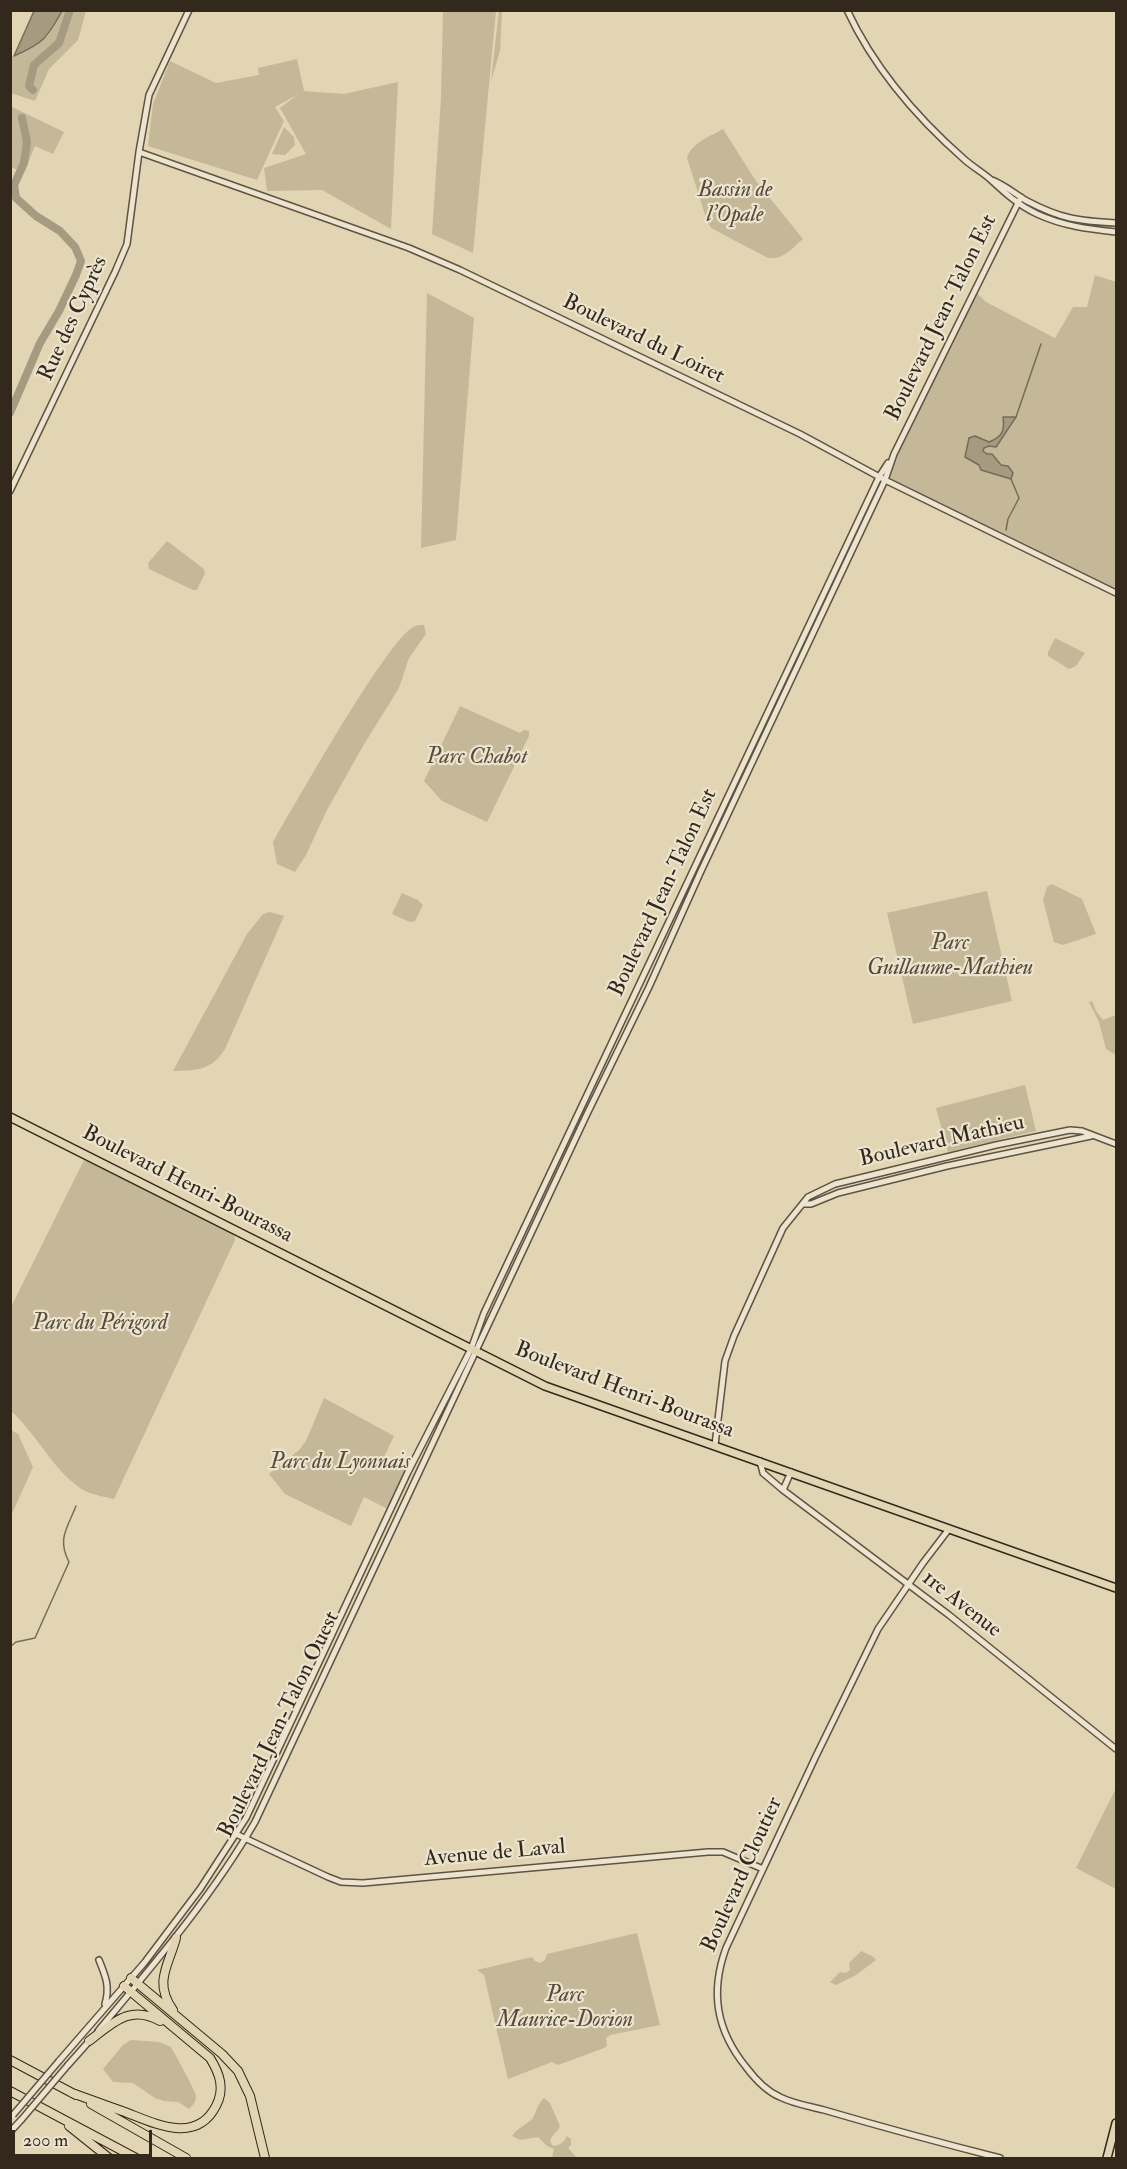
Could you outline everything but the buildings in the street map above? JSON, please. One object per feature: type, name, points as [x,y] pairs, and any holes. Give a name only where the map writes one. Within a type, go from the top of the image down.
[{"type":"highway","points":[[176,1938],[162,1981],[166,2001],[186,2024]]},
{"type":"highway","points":[[134,1981],[222,2054],[238,2072],[250,2096],[265,2158]]},
{"type":"highway","points":[[72,2093],[154,2124],[189,2128],[203,2121],[214,2110],[220,2098],[221,2084],[218,2070],[210,2058],[128,1989]]},
{"type":"highway","points":[[90,2041],[114,2022],[136,2014],[148,2015],[172,2028]]},
{"type":"highway","points":[[10,2060],[186,2158]]},
{"type":"highway","points":[[10,2091],[136,2158]]},
{"type":"highway","points":[[54,2114],[109,2158]]},
{"type":"main road","name":"Boulevard Henri-Bourassa","points":[[10,1117],[545,1386],[1116,1588]]},
{"type":"main road","points":[[1107,2158],[1116,2123]]},
{"type":"street","name":"Rue des Cyprès","points":[[10,491],[127,244],[149,95],[189,10]]},
{"type":"street","points":[[847,10],[873,56],[907,101],[942,138],[1002,192],[1017,203],[1046,218],[1076,228],[1116,232]]},
{"type":"street","name":"Boulevard du Loiret","points":[[139,152],[409,248],[450,266],[800,434],[882,478],[1116,593]]},
{"type":"street","points":[[990,179],[1005,185],[1021,197],[1056,215],[1077,221],[1116,223]]},
{"type":"street","name":"Boulevard Jean-Talon Est","points":[[473,1350],[494,1293],[882,478],[1021,197]]},
{"type":"street","name":"Boulevard Jean-Talon Est","points":[[473,1350],[649,987],[882,478]]},
{"type":"street","name":"Boulevard Mathieu","points":[[715,1445],[725,1361],[734,1336],[783,1228],[808,1197],[835,1184],[975,1149],[1070,1130],[1082,1131],[1116,1144]]},
{"type":"street","name":"Boulevard Mathieu","points":[[804,1204],[811,1204],[838,1193],[947,1166],[1093,1135]]},
{"type":"street","name":"Boulevard Jean-Talon Ouest","points":[[10,2132],[90,2041],[177,1921],[236,1834],[251,1807],[408,1472],[473,1350]]},
{"type":"street","name":"Boulevard Jean-Talon Ouest","points":[[134,1981],[176,1938],[255,1822],[473,1350]]},
{"type":"street","name":"1re Avenue","points":[[760,1461],[763,1473],[783,1490],[908,1584],[1116,1749]]},
{"type":"street","points":[[783,1490],[791,1472]]},
{"type":"street","name":"Boulevard Cloutier","points":[[950,1528],[878,1629],[726,1948],[718,1975],[717,1991],[724,2032],[733,2051],[752,2075],[778,2097],[1000,2158]]},
{"type":"street","name":"Avenue de Laval","points":[[236,1834],[341,1882],[363,1883],[708,1852],[723,1852],[763,1869]]},
{"type":"street","points":[[99,1960],[109,1993],[104,2008]]},
{"type":"street","name":"Boulevard Jean-Talon Ouest","points":[[12,2116],[104,2008],[128,1989]]},
{"type":"green space","points":[[499,10],[502,11],[500,51],[491,81]]},
{"type":"green space","points":[[62,11],[86,11],[78,40],[49,69],[35,101],[11,93],[10,57],[31,49],[48,36]]},
{"type":"green space","points":[[443,11],[496,11],[473,253],[432,234],[441,98]]},
{"type":"green space","points":[[297,59],[304,91],[344,94],[398,82],[391,229],[322,190],[267,191],[264,168],[306,154],[280,108],[297,95],[275,107],[284,121],[257,180],[148,146],[153,104],[170,61],[216,83],[259,75],[258,68]]},
{"type":"green space","points":[[10,106],[64,132],[53,154],[35,146],[24,173],[11,167]]},
{"type":"green space","points":[[284,127],[294,137],[295,145],[285,155],[272,154]]},
{"type":"green space","name":"Bassin de l'Opale","points":[[723,129],[756,181],[803,239],[779,257],[768,258],[711,228],[707,221],[687,158],[697,144]]},
{"type":"green space","points":[[1095,275],[1116,282],[1116,593],[885,480],[894,454],[974,290],[986,302],[1055,338],[1073,307],[1087,307]]},
{"type":"green space","points":[[427,293],[474,318],[456,540],[421,548]]},
{"type":"green space","points":[[167,541],[204,569],[205,573],[197,590],[149,569],[148,563]]},
{"type":"green space","points":[[424,625],[426,634],[409,658],[399,688],[327,810],[306,855],[295,872],[277,864],[273,842],[342,725],[402,637],[415,626]]},
{"type":"green space","points":[[1055,638],[1085,653],[1076,666],[1069,669],[1048,656]]},
{"type":"green space","name":"Parc Chabot","points":[[460,706],[520,733],[524,730],[529,731],[529,736],[487,822],[442,801],[424,781]]},
{"type":"green space","points":[[1052,884],[1082,899],[1096,934],[1063,945],[1054,942],[1043,900],[1047,887]]},
{"type":"green space","name":"Parc Guillaume-Mathieu","points":[[987,891],[1012,1001],[913,1024],[887,913]]},
{"type":"green space","points":[[402,893],[418,900],[423,905],[415,921],[410,922],[392,914]]},
{"type":"green space","points":[[270,912],[284,916],[225,1049],[214,1062],[203,1068],[173,1071],[247,934],[263,914]]},
{"type":"green space","points":[[1092,1001],[1103,1020],[1116,1015],[1116,1055],[1106,1049],[1099,1022],[1089,1002]]},
{"type":"green space","points":[[1025,1085],[1036,1131],[948,1152],[936,1108]]},
{"type":"green space","name":"Parc du Périgord","points":[[84,1160],[234,1234],[235,1240],[114,1499],[87,1492],[76,1485],[56,1466],[11,1411],[11,1307]]},
{"type":"green space","name":"Parc du Lyonnais","points":[[324,1398],[394,1436],[383,1459],[408,1472],[390,1510],[364,1497],[351,1526],[285,1494],[269,1474],[299,1450],[306,1441]]},
{"type":"green space","points":[[11,1430],[18,1434],[33,1467],[11,1516]]},
{"type":"green space","points":[[1116,1788],[1116,1889],[1076,1868]]},
{"type":"green space","name":"Parc Maurice-Dorion","points":[[637,1933],[660,2025],[610,2035],[606,2038],[607,2046],[604,2048],[558,2065],[552,2062],[508,2079],[484,1975],[477,1970],[532,1957],[540,1963],[545,1960],[547,1954]]},
{"type":"green space","points":[[861,1951],[876,1960],[856,1975],[836,1985],[830,1982],[840,1972],[846,1973],[850,1970],[849,1963]]},
{"type":"green space","points":[[131,2040],[159,2042],[171,2047],[196,2096],[195,2102],[189,2109],[178,2102],[155,2098],[133,2083],[113,2082],[103,2069],[123,2045]]},
{"type":"green space","points":[[544,2098],[550,2103],[560,2126],[550,2141],[553,2146],[558,2145],[567,2136],[571,2139],[571,2145],[568,2148],[577,2158],[552,2158],[554,2149],[538,2137],[520,2140],[512,2136],[532,2119],[539,2103]]},
{"type":"shaded area","points":[[34,11],[62,11],[44,39],[14,56]]},
{"type":"shaded area","points":[[1003,417],[1016,417],[996,447],[989,446],[983,451],[992,454],[1001,465],[1008,466],[1013,473],[1011,479],[981,470],[979,465],[965,457],[969,438],[975,436],[989,442],[1000,436],[1003,430]]},
{"type":"waterway","points":[[33,90],[29,86],[34,65],[59,43],[70,10]]},
{"type":"waterway","points":[[10,413],[40,343],[59,311],[81,261],[75,247],[60,231],[36,216],[16,198],[14,185],[24,163],[27,142],[22,118]]},
{"type":"waterway","points":[[1016,417],[1041,344]]},
{"type":"waterway","points":[[1006,530],[1008,519],[1019,498],[1011,479]]},
{"type":"waterway","points":[[10,1647],[16,1642],[35,1638],[69,1562],[65,1554],[64,1540],[76,1506]]}]
